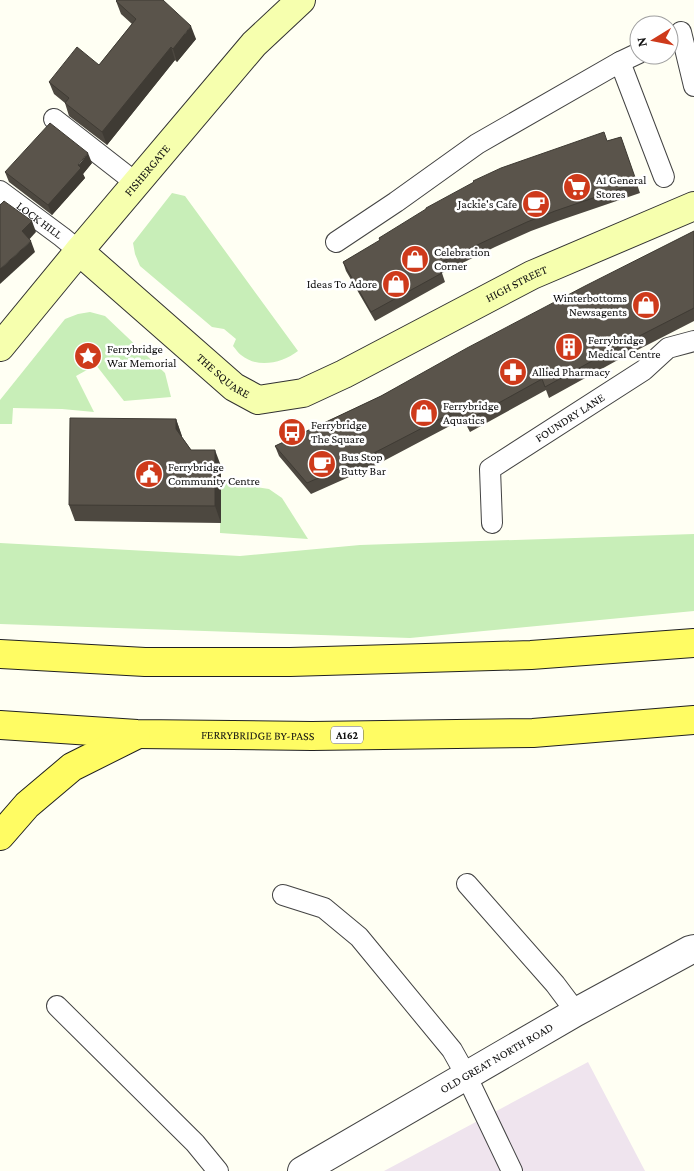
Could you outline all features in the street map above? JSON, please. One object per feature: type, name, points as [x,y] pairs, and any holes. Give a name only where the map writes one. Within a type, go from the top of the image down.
[{"type":"main road","name":"FISHERGATE","points":[[0,347],[254,44],[301,0]]},
{"type":"main road","name":"HIGH STREET","points":[[344,374],[532,275],[694,206]]},
{"type":"main road","name":"THE SQUARE","points":[[79,251],[234,388],[258,400],[303,393],[344,374]]},
{"type":"main road","points":[[0,654],[145,662],[290,662],[531,655],[694,643]]},
{"type":"main road","name":"FERRYBRIDGE BY-PASS","points":[[0,725],[137,734],[312,736],[533,733],[694,720]]},
{"type":"main road","points":[[0,836],[26,805],[72,767],[137,734]]},
{"type":"street","name":"OLD GREAT NORTH ROAD","points":[[302,1171],[576,1012],[694,949]]},
{"type":"lane","points":[[681,32],[694,86]]},
{"type":"lane","points":[[336,242],[477,144],[629,58]]},
{"type":"lane","points":[[620,62],[664,177]]},
{"type":"lane","points":[[54,120],[136,183]]},
{"type":"lane","name":"LOCK HILL","points":[[0,191],[79,251]]},
{"type":"lane","name":"FOUNDRY LANE","points":[[492,523],[490,469],[644,370],[668,348],[694,341]]},
{"type":"lane","points":[[467,884],[555,984],[576,1012]]},
{"type":"lane","points":[[283,895],[324,908],[359,937],[452,1050],[512,1171]]},
{"type":"lane","points":[[57,1006],[195,1143],[218,1171]]},
{"type":"shaded area","points":[[588,1062],[645,1171],[384,1171]]},
{"type":"green space","points":[[172,193],[185,196],[298,351],[285,359],[270,363],[255,362],[248,359],[233,346],[236,339],[224,329],[212,327],[140,266],[133,243]]},
{"type":"green space","points":[[90,312],[105,316],[165,373],[171,397],[124,401],[96,365],[76,376],[94,412],[13,408],[12,424],[0,424],[0,400],[65,319]]},
{"type":"green space","points":[[221,482],[269,489],[282,498],[308,539],[220,533]]},
{"type":"green space","points":[[694,534],[694,611],[410,638],[0,624],[0,543],[240,556],[360,545]]},
{"type":"building","points":[[117,0],[163,0],[191,26],[173,49],[171,47],[102,132],[65,103],[69,98],[49,82],[77,47],[99,65],[136,19]]},
{"type":"building","points":[[50,123],[88,153],[78,165],[81,168],[48,205],[5,172]]},
{"type":"building","points":[[604,132],[607,141],[621,137],[637,183],[527,222],[437,264],[442,273],[371,312],[343,262],[380,240],[379,238],[426,208],[473,181],[501,168]]},
{"type":"building","points":[[4,201],[32,221],[22,231],[31,241],[0,269],[0,205]]},
{"type":"building","points":[[694,231],[694,308],[545,387],[542,379],[466,421],[459,409],[372,454],[307,483],[275,446],[381,396],[467,348]]},
{"type":"building","name":"Ferrybridge Community Centre","points":[[70,418],[176,419],[176,429],[191,450],[215,450],[215,506],[69,505]]},
{"type":"place","name":"A1 General Stores","points":[[577,187]]},
{"type":"place","name":"Jackie's Cafe","points":[[536,204]]},
{"type":"place","name":"Celebration Corner","points":[[415,259]]},
{"type":"place","name":"Ideas To Adore","points":[[396,284]]},
{"type":"place","name":"Winterbottoms Newsagents","points":[[646,305]]},
{"type":"place","name":"Ferrybridge Medical Centre","points":[[569,347]]},
{"type":"place","name":"Ferrybridge War Memorial","points":[[88,356]]},
{"type":"place","name":"Allied Pharmacy","points":[[513,372]]},
{"type":"place","name":"Ferrybridge Aquatics","points":[[424,413]]},
{"type":"place","name":"Ferrybridge The Square","points":[[292,432]]},
{"type":"place","name":"Bus Stop Butty Bar","points":[[322,464]]},
{"type":"place","name":"Ferrybridge Community Centre","points":[[149,474]]}]
